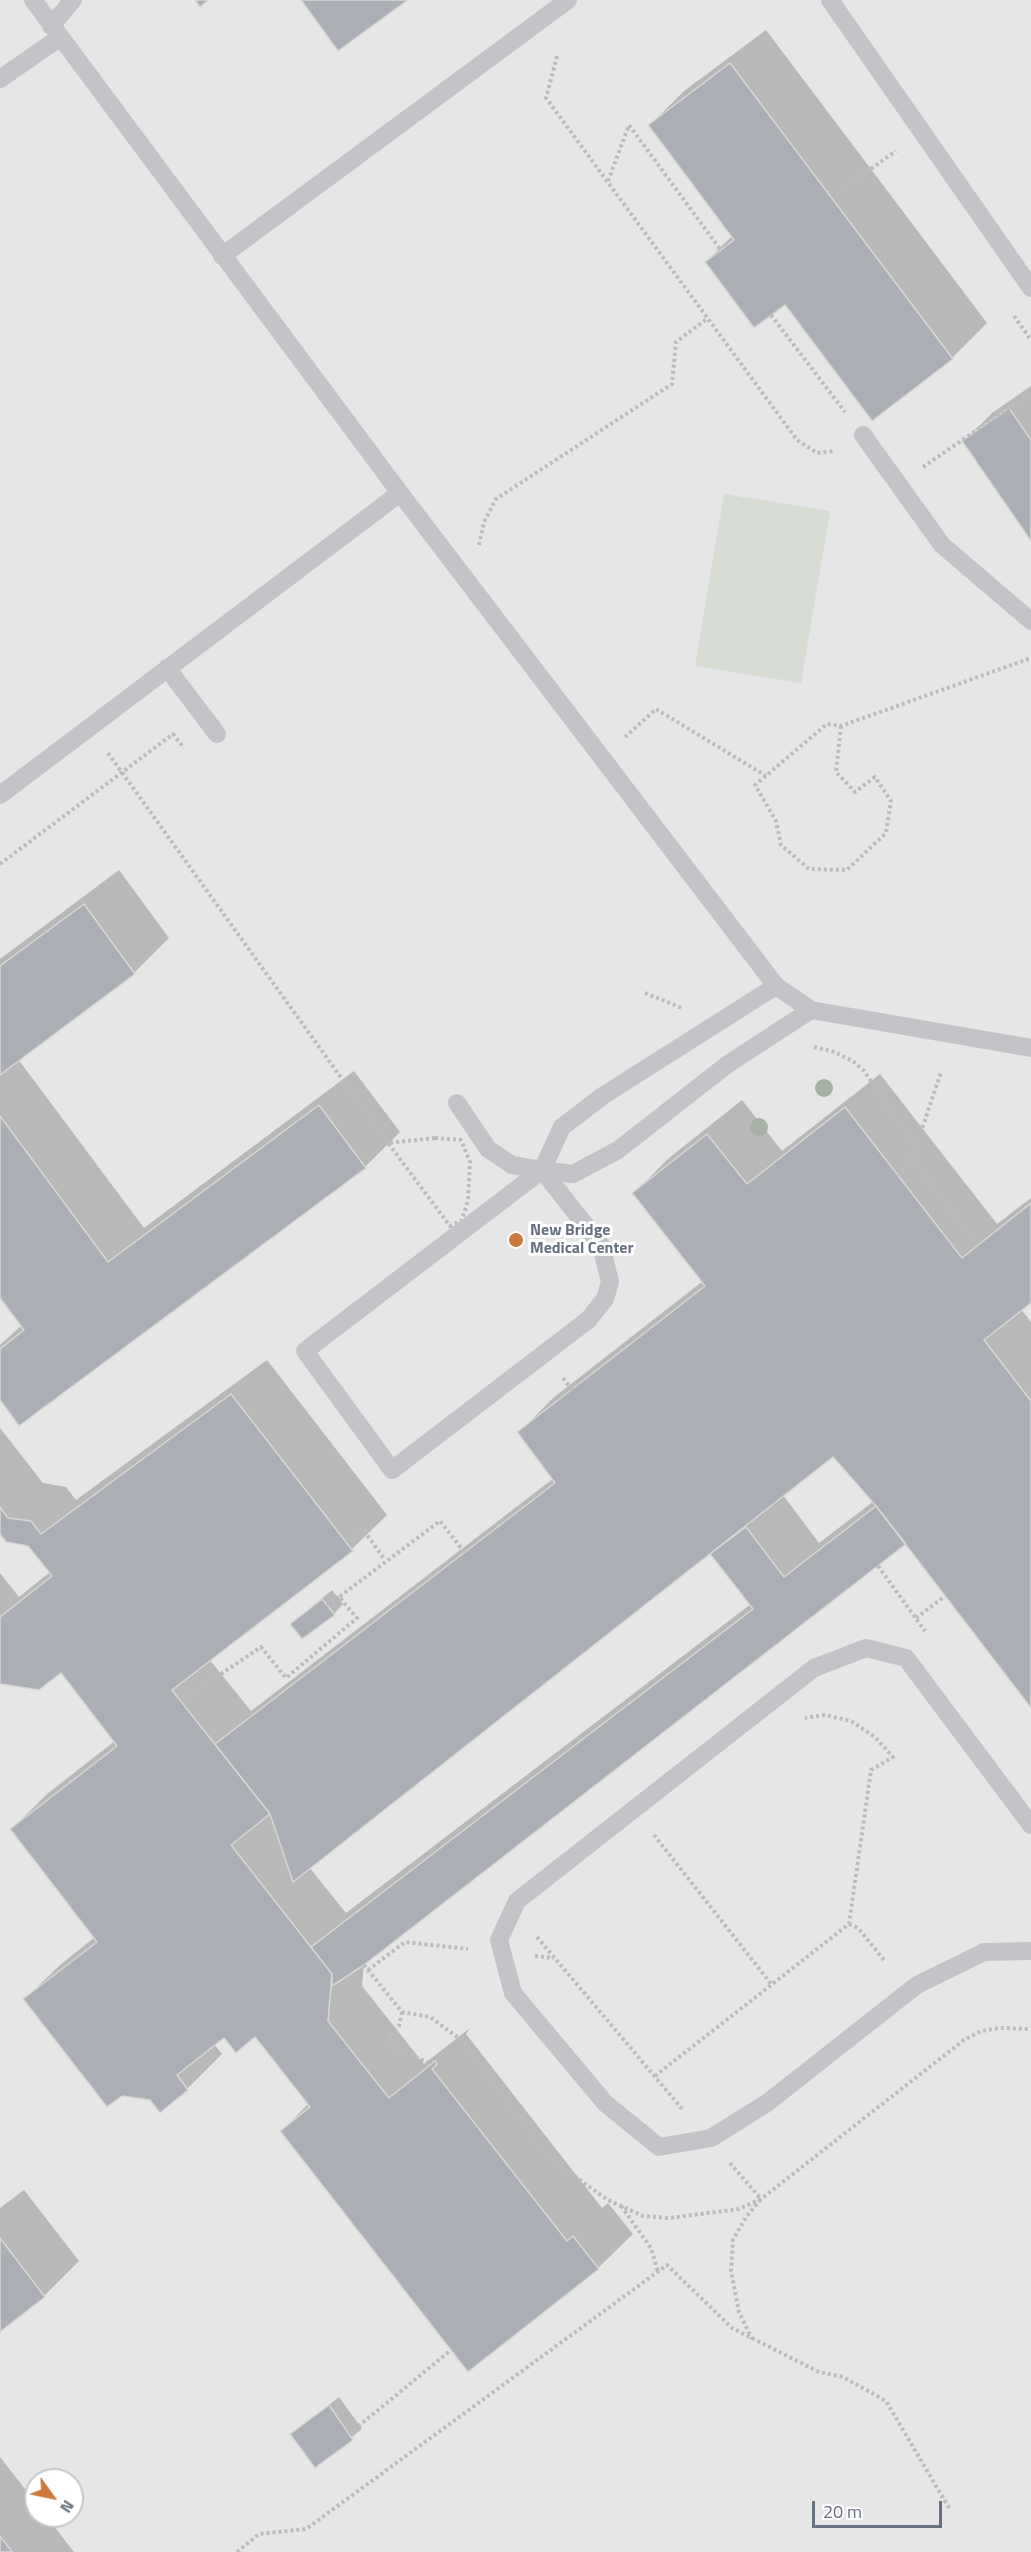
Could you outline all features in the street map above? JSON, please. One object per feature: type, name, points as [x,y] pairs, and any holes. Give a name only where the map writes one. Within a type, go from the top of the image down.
[{"type":"lane","points":[[33,0],[399,493],[776,986],[811,1010],[1031,1048]]},
{"type":"lane","points":[[0,79],[55,32],[73,0]]},
{"type":"lane","points":[[222,256],[568,0]]},
{"type":"lane","points":[[830,0],[1031,288]]},
{"type":"lane","points":[[863,435],[942,545],[1031,621]]},
{"type":"lane","points":[[0,795],[399,493]]},
{"type":"lane","points":[[167,668],[217,734]]},
{"type":"lane","points":[[542,1170],[601,1245],[610,1282],[605,1299],[588,1320],[392,1470],[305,1350],[542,1170],[562,1127],[604,1095],[776,986]]},
{"type":"lane","points":[[457,1103],[488,1149],[512,1165],[573,1174],[618,1150],[728,1064],[811,1010]]},
{"type":"lane","points":[[1031,1825],[906,1658],[866,1648],[814,1668],[517,1901],[499,1940],[513,1993],[605,2103],[659,2147],[711,2139],[767,2103],[917,1984],[984,1952],[1031,1952]]},
{"type":"path","points":[[557,56],[546,98],[797,440],[817,453],[845,448],[863,435],[771,315]]},
{"type":"path","points":[[608,182],[629,125],[720,249]]},
{"type":"path","points":[[832,197],[895,149],[902,159]]},
{"type":"path","points":[[1011,311],[1031,340]]},
{"type":"path","points":[[480,552],[484,522],[496,499],[672,384],[676,342],[708,318]]},
{"type":"path","points":[[899,485],[957,441],[1031,393]]},
{"type":"path","points":[[840,726],[836,772],[855,792],[875,777],[891,801],[885,833],[847,870],[809,869],[782,845],[776,821],[756,785],[827,724],[840,726],[1031,658]]},
{"type":"path","points":[[618,743],[656,709],[766,776]]},
{"type":"path","points":[[0,864],[173,734],[184,748]]},
{"type":"path","points":[[106,751],[388,1143],[450,1226],[462,1220],[468,1200],[470,1162],[461,1140],[435,1138],[388,1143]]},
{"type":"path","points":[[809,1047],[835,1052],[854,1062],[916,1147],[920,1166],[976,1246]]},
{"type":"path","points":[[899,1176],[916,1147],[941,1072]]},
{"type":"path","points":[[327,1605],[440,1521],[465,1553]]},
{"type":"path","points":[[346,1541],[362,1528],[385,1560]]},
{"type":"path","points":[[916,1618],[945,1596]]},
{"type":"path","points":[[181,1701],[261,1647],[286,1678],[357,1618],[339,1597]]},
{"type":"path","points":[[655,2076],[849,1924],[871,1770],[893,1757],[875,1737],[851,1721],[825,1715],[805,1718],[796,1725]]},
{"type":"path","points":[[644,1841],[663,1827]]},
{"type":"path","points":[[653,1834],[772,1985]]},
{"type":"path","points":[[849,1924],[858,1928],[884,1960]]},
{"type":"path","points":[[536,1936],[683,2110]]},
{"type":"path","points":[[368,1970],[405,1942],[555,1959]]},
{"type":"path","points":[[402,2012],[399,2026],[389,2034],[391,2046],[431,2064]]},
{"type":"path","points":[[730,2163],[761,2199],[746,2217],[733,2240],[731,2271],[739,2312],[752,2339]]},
{"type":"path","points":[[620,2205],[651,2248],[658,2272]]},
{"type":"path","points":[[237,2552],[259,2534],[306,2529],[667,2265],[732,2328],[819,2372],[843,2377],[886,2401],[950,2508]]},
{"type":"path","points":[[349,2434],[451,2350]]},
{"type":"shaded area","name":"New Bridge Medical Center","points":[[0,0],[1031,0],[1031,2552],[0,2552]]},
{"type":"shaded area","points":[[724,494],[830,511],[801,683],[695,666]]},
{"type":"building","points":[[195,0],[208,0],[200,7]]},
{"type":"building","points":[[301,0],[408,0],[338,51]]},
{"type":"building","points":[[730,63],[953,359],[872,421],[785,305],[754,328],[705,262],[734,240],[648,125]]},
{"type":"building","points":[[1009,408],[1031,440],[1031,541],[962,441]]},
{"type":"building","points":[[84,904],[135,974],[0,1075],[0,966]]},
{"type":"building","points":[[319,1105],[366,1168],[19,1426],[0,1400],[0,1349],[24,1330],[0,1298],[0,1116],[108,1262]]},
{"type":"building","points":[[845,1107],[962,1258],[1031,1203],[1031,1303],[984,1340],[1031,1401],[1031,1708],[876,1506],[833,1457],[293,1882],[270,1814],[215,1744],[555,1483],[517,1432],[705,1286],[632,1193],[707,1134],[747,1184]]},
{"type":"building","points":[[231,1394],[353,1551],[172,1690],[270,1814],[231,1845],[332,1974],[328,2021],[389,2098],[435,2061],[437,2064],[432,2069],[567,2241],[573,2236],[599,2269],[468,2372],[280,2131],[310,2107],[255,2037],[236,2053],[224,2038],[177,2075],[188,2090],[160,2113],[150,2100],[122,2096],[107,2107],[23,1999],[97,1942],[10,1829],[117,1746],[61,1673],[39,1690],[0,1684],[0,1617],[52,1576],[28,1546],[6,1542],[0,1534],[0,1507],[8,1518],[31,1521],[41,1534]]},
{"type":"building","points":[[876,1506],[906,1544],[364,1965],[332,1986],[332,1974],[311,1947],[753,1609],[710,1554],[746,1527],[784,1577]]},
{"type":"building","points":[[322,1599],[335,1615],[302,1639],[290,1624]]},
{"type":"building","points":[[0,2238],[45,2297],[0,2332]]},
{"type":"building","points":[[329,2405],[353,2440],[315,2468],[290,2434]]},
{"type":"building","points":[[0,2536],[12,2552],[0,2552]]},
{"type":"place","name":"New Bridge Medical Center","points":[[516,1240]]}]
